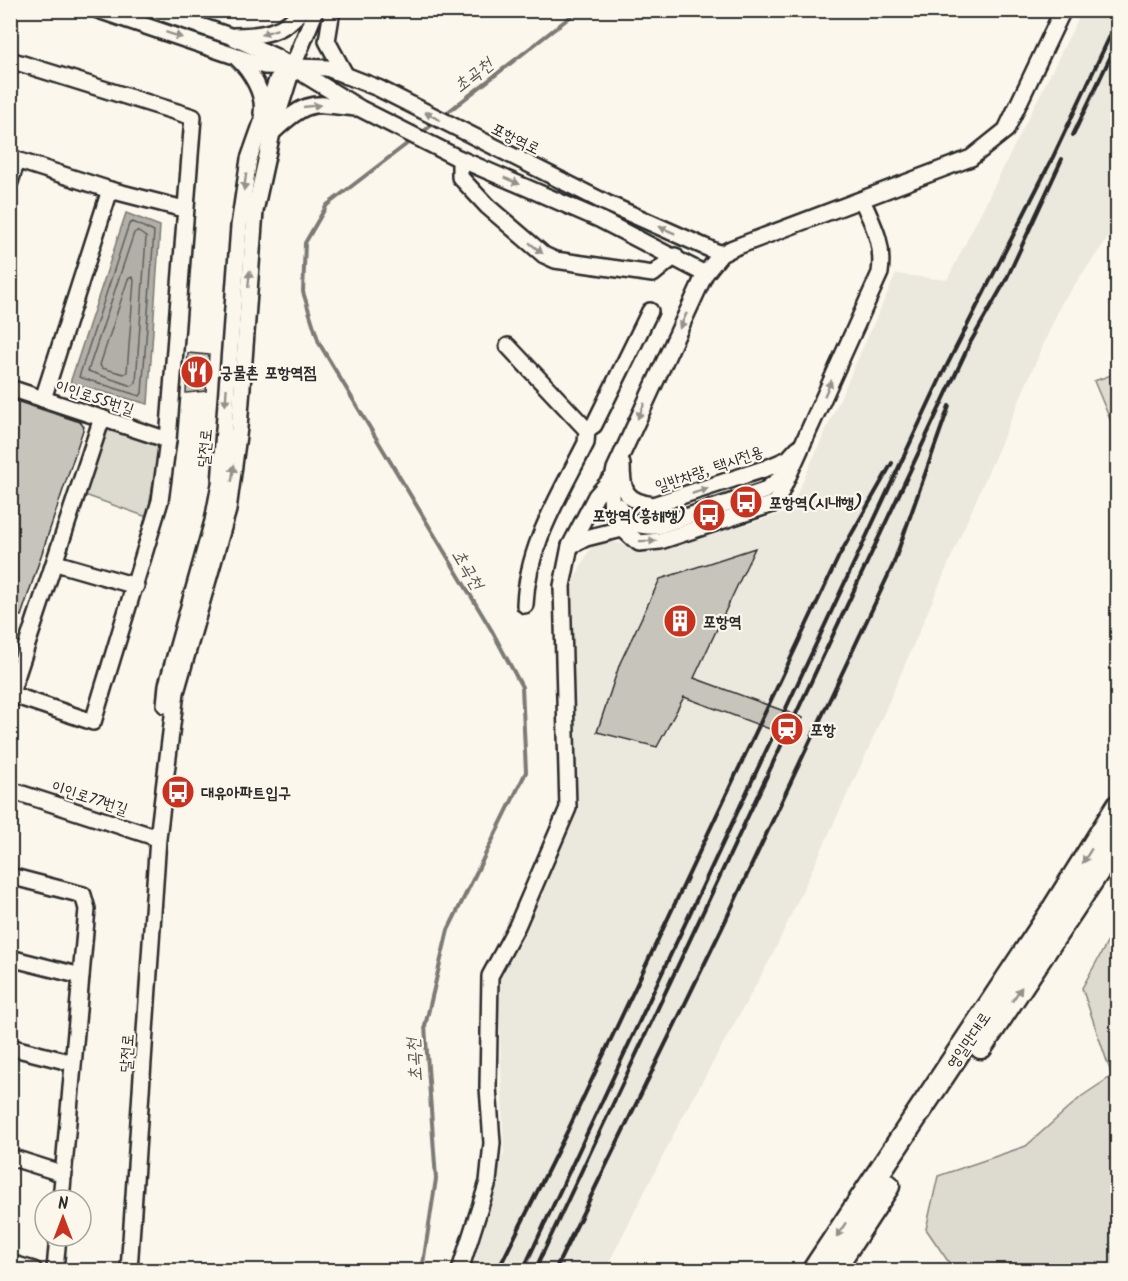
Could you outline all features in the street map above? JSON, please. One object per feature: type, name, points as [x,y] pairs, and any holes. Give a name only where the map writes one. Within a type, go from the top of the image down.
[{"type":"highway","name":"영일만대로","points":[[814,1270],[1052,913],[1118,806]]},
{"type":"highway","name":"영일만대로","points":[[833,1270],[1118,841]]},
{"type":"street","name":"포항역로","points":[[98,10],[264,66],[327,68],[378,88],[606,203],[721,254]]},
{"type":"street","name":"포항역로","points":[[154,10],[231,36],[293,66],[361,109],[459,159],[599,219],[705,273]]},
{"type":"street","points":[[231,36],[262,36],[278,29],[301,10]]},
{"type":"street","name":"달전로","points":[[129,1270],[158,838],[176,692],[228,510],[239,428],[255,210],[266,129],[277,80],[293,66],[316,10]]},
{"type":"street","points":[[332,10],[327,41],[346,76]]},
{"type":"street","points":[[862,200],[883,253],[880,273],[776,503],[660,541],[639,543],[622,529],[611,511],[609,495],[622,453],[705,273],[721,254],[971,158],[1004,134],[1063,10]]},
{"type":"street","points":[[235,56],[252,76],[264,104],[266,129],[302,107],[326,105],[361,109]]},
{"type":"street","points":[[10,60],[193,117],[184,209],[168,440],[160,501],[93,722],[11,695],[102,418]]},
{"type":"street","points":[[10,182],[14,159],[110,190],[184,209]]},
{"type":"street","points":[[459,159],[460,177],[487,206],[544,255],[555,260],[652,274],[675,256]]},
{"type":"street","points":[[43,399],[110,190]]},
{"type":"street","points":[[525,605],[529,565],[540,536],[586,443],[587,430],[594,424],[650,311]]},
{"type":"street","points":[[508,346],[587,430]]},
{"type":"street","name":"이인로55번길","points":[[10,388],[168,440]]},
{"type":"street","name":"일반차량, 택시전용","points":[[622,453],[622,482],[628,496],[636,503],[653,505],[788,459],[804,441]]},
{"type":"street","points":[[613,480],[616,502],[625,519],[640,526],[658,526],[764,491],[791,471]]},
{"type":"street","points":[[460,1270],[488,1182],[492,1143],[488,1087],[490,976],[517,926],[568,808],[562,586],[570,546],[596,496],[613,480]]},
{"type":"street","points":[[570,546],[586,538],[622,529]]},
{"type":"street","points":[[56,563],[136,586]]},
{"type":"street","name":"이인로77번길","points":[[10,790],[158,838]]},
{"type":"street","points":[[10,876],[83,896],[87,909],[62,1188]]},
{"type":"street","points":[[10,958],[81,976]]},
{"type":"street","points":[[10,1047],[73,1063]]},
{"type":"street","points":[[10,1157],[64,1174]]},
{"type":"street","points":[[55,1270],[57,1248]]},
{"type":"street","points":[[10,1263],[34,1270]]},
{"type":"shaded area","points":[[1082,11],[1117,11],[1117,225],[1061,304],[867,752],[772,956],[683,1116],[605,1270],[468,1270],[504,1153],[498,979],[570,809],[572,583],[596,537],[651,552],[789,512],[896,274],[947,280]]},
{"type":"shaded area","points":[[1118,373],[1117,436],[1094,381]]},
{"type":"shaded area","points":[[111,424],[156,439],[160,447],[147,517],[82,494],[103,428]]},
{"type":"shaded area","points":[[1117,925],[1117,1270],[954,1270],[926,1229],[938,1176],[1026,1146],[1082,1096],[1112,1076],[1082,988]]},
{"type":"water","points":[[126,213],[160,226],[148,404],[70,383]]},
{"type":"building","points":[[188,353],[209,355],[206,391],[186,393]]},
{"type":"building","points":[[10,399],[80,422],[84,427],[21,616],[10,612]]},
{"type":"building","name":"포항역","points":[[755,548],[694,678],[803,718],[794,738],[684,697],[657,747],[597,732],[620,663],[660,579]]},
{"type":"waterway","name":"초곡천","points":[[444,115],[579,10]]},
{"type":"waterway","name":"초곡천","points":[[420,134],[436,122]]},
{"type":"waterway","name":"초곡천","points":[[412,140],[327,205],[305,243],[303,292],[319,343],[492,631],[522,687],[526,772],[448,930],[425,1026],[436,1179],[422,1270]]},
{"type":"railway","points":[[523,1270],[941,377],[1052,159],[1118,19]]},
{"type":"railway","points":[[1073,135],[1118,41]]},
{"type":"railway","points":[[535,1270],[970,343],[1006,280],[1062,159]]},
{"type":"railway","points":[[555,1270],[722,928],[893,565],[949,406]]},
{"type":"railway","points":[[498,1270],[568,1130],[839,556],[892,463]]},
{"type":"place","name":"궁물촌 포항역점","points":[[197,372]]},
{"type":"place","name":"포항역(시내행)","points":[[746,502]]},
{"type":"place","name":"포항역(흥해행)","points":[[709,515]]},
{"type":"place","name":"포항역","points":[[680,621]]},
{"type":"place","name":"포항","points":[[787,729]]},
{"type":"place","name":"대유아파트입구","points":[[178,792]]}]
